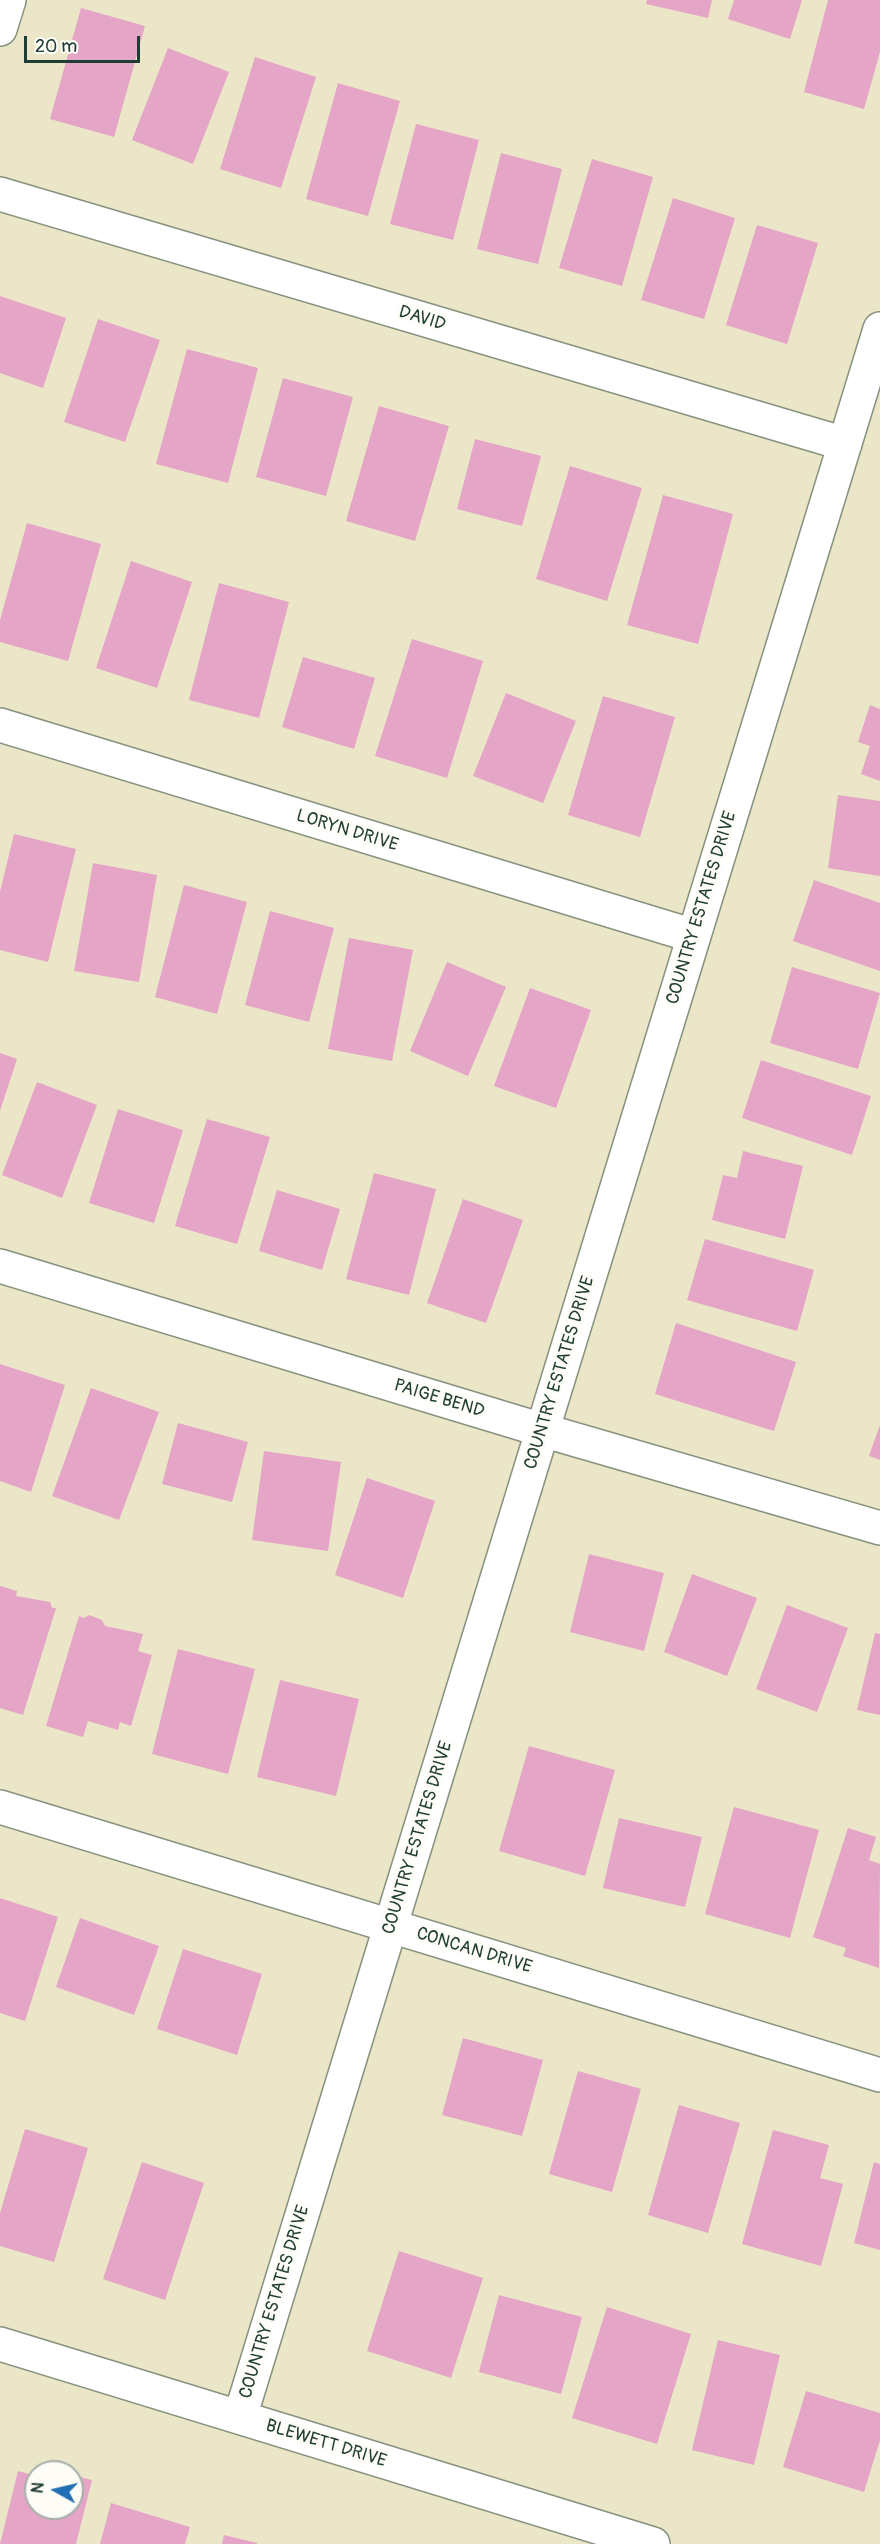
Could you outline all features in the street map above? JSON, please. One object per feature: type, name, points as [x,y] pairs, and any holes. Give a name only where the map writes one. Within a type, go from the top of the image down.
[{"type":"street","points":[[0,29],[9,0]]},
{"type":"street","name":"DAVID","points":[[0,194],[845,444]]},
{"type":"street","name":"COUNTRY ESTATES DRIVE","points":[[240,2417],[880,329]]},
{"type":"street","name":"LORYN DRIVE","points":[[0,725],[694,936]]},
{"type":"street","name":"PAIGE BEND","points":[[0,1266],[542,1430],[880,1528]]},
{"type":"street","name":"CONCAN DRIVE","points":[[0,1807],[880,2075]]},
{"type":"street","name":"BLEWETT DRIVE","points":[[0,2344],[653,2544]]},
{"type":"building","points":[[647,0],[712,0],[708,18],[646,4]]},
{"type":"building","points":[[734,0],[802,0],[790,39],[728,19]]},
{"type":"building","points":[[828,0],[880,0],[880,52],[864,109],[804,92]]},
{"type":"building","points":[[81,8],[145,26],[114,137],[50,119]]},
{"type":"building","points":[[168,48],[229,72],[193,164],[132,140]]},
{"type":"building","points":[[255,57],[316,77],[281,188],[220,169]]},
{"type":"building","points":[[338,83],[400,101],[368,216],[306,199]]},
{"type":"building","points":[[416,124],[479,140],[453,240],[390,224]]},
{"type":"building","points":[[501,153],[562,169],[538,264],[477,249]]},
{"type":"building","points":[[592,159],[653,177],[622,286],[559,268]]},
{"type":"building","points":[[673,198],[735,218],[704,319],[641,300]]},
{"type":"building","points":[[757,225],[818,243],[787,344],[726,325]]},
{"type":"building","points":[[0,296],[66,318],[43,388],[0,373]]},
{"type":"building","points":[[98,319],[160,340],[125,442],[64,422]]},
{"type":"building","points":[[187,349],[258,368],[228,483],[156,464]]},
{"type":"building","points":[[283,378],[353,397],[326,496],[256,477]]},
{"type":"building","points":[[379,406],[449,426],[415,541],[346,521]]},
{"type":"building","points":[[475,439],[541,456],[522,526],[457,509]]},
{"type":"building","points":[[570,466],[642,488],[607,601],[536,579]]},
{"type":"building","points":[[663,495],[733,514],[698,644],[627,625]]},
{"type":"building","points":[[27,523],[101,544],[68,661],[0,642],[0,620]]},
{"type":"building","points":[[131,561],[192,582],[157,688],[96,668]]},
{"type":"building","points":[[219,583],[289,602],[259,718],[189,700]]},
{"type":"building","points":[[412,639],[483,661],[447,778],[375,756]]},
{"type":"building","points":[[303,657],[375,678],[354,749],[282,727]]},
{"type":"building","points":[[506,693],[576,721],[543,803],[473,776]]},
{"type":"building","points":[[603,696],[675,717],[640,837],[568,815]]},
{"type":"building","points":[[870,705],[880,709],[880,781],[861,774],[870,746],[858,742]]},
{"type":"building","points":[[838,795],[880,801],[880,876],[828,868]]},
{"type":"building","points":[[14,834],[76,849],[48,962],[0,950],[0,892]]},
{"type":"building","points":[[93,863],[157,875],[139,982],[74,971]]},
{"type":"building","points":[[814,880],[880,903],[880,971],[793,941]]},
{"type":"building","points":[[184,885],[247,902],[217,1014],[155,997]]},
{"type":"building","points":[[270,911],[334,928],[309,1022],[245,1005]]},
{"type":"building","points":[[349,938],[413,950],[392,1061],[328,1049]]},
{"type":"building","points":[[447,962],[506,987],[468,1076],[410,1051]]},
{"type":"building","points":[[792,967],[880,993],[858,1069],[770,1043]]},
{"type":"building","points":[[530,988],[591,1010],[556,1108],[494,1086]]},
{"type":"building","points":[[0,1053],[17,1059],[0,1111]]},
{"type":"building","points":[[761,1060],[871,1096],[852,1155],[742,1118]]},
{"type":"building","points":[[37,1082],[97,1105],[62,1198],[2,1175]]},
{"type":"building","points":[[118,1109],[183,1130],[154,1223],[89,1203]]},
{"type":"building","points":[[207,1119],[270,1137],[237,1244],[175,1226]]},
{"type":"building","points":[[743,1151],[803,1166],[785,1239],[712,1220],[723,1175],[737,1178]]},
{"type":"building","points":[[374,1173],[436,1189],[409,1295],[346,1279]]},
{"type":"building","points":[[277,1190],[340,1209],[322,1270],[259,1251]]},
{"type":"building","points":[[463,1199],[523,1220],[486,1323],[427,1303]]},
{"type":"building","points":[[705,1239],[814,1270],[797,1331],[687,1300]]},
{"type":"building","points":[[676,1323],[796,1362],[774,1431],[655,1394]]},
{"type":"building","points":[[0,1364],[65,1385],[31,1492],[0,1481]]},
{"type":"building","points":[[91,1388],[159,1412],[119,1520],[52,1496]]},
{"type":"building","points":[[178,1423],[248,1442],[232,1502],[162,1484]]},
{"type":"building","points":[[880,1425],[880,1460],[869,1456]]},
{"type":"building","points":[[264,1451],[341,1462],[328,1551],[252,1540]]},
{"type":"building","points":[[367,1478],[435,1501],[403,1598],[335,1575]]},
{"type":"building","points":[[589,1554],[664,1573],[644,1651],[570,1632]]},
{"type":"building","points":[[692,1574],[757,1598],[727,1676],[664,1652]]},
{"type":"building","points":[[0,1586],[17,1591],[16,1596],[50,1602],[52,1608],[56,1608],[23,1715],[0,1708]]},
{"type":"building","points":[[787,1605],[848,1628],[817,1712],[756,1689]]},
{"type":"building","points":[[89,1615],[102,1620],[105,1626],[143,1634],[138,1651],[152,1655],[131,1726],[120,1722],[118,1730],[88,1721],[83,1737],[46,1726],[79,1616],[84,1618]]},
{"type":"building","points":[[875,1633],[880,1634],[880,1715],[857,1710]]},
{"type":"building","points":[[178,1649],[255,1669],[228,1774],[152,1754]]},
{"type":"building","points":[[280,1680],[359,1699],[336,1796],[257,1777]]},
{"type":"building","points":[[529,1746],[615,1770],[585,1876],[499,1851]]},
{"type":"building","points":[[734,1807],[819,1830],[790,1938],[705,1914]]},
{"type":"building","points":[[619,1818],[702,1837],[685,1907],[603,1888]]},
{"type":"building","points":[[848,1828],[876,1837],[869,1860],[880,1864],[879,1968],[843,1956],[846,1948],[813,1937]]},
{"type":"building","points":[[0,1898],[58,1917],[25,2021],[0,2013]]},
{"type":"building","points":[[80,1918],[159,1946],[134,2015],[56,1987]]},
{"type":"building","points":[[183,1949],[262,1974],[237,2055],[157,2029]]},
{"type":"building","points":[[463,2038],[543,2060],[522,2136],[442,2115]]},
{"type":"building","points":[[578,2071],[641,2089],[612,2192],[549,2174]]},
{"type":"building","points":[[679,2105],[740,2123],[708,2233],[648,2215]]},
{"type":"building","points":[[25,2129],[88,2148],[54,2262],[0,2246],[0,2213]]},
{"type":"building","points":[[773,2130],[829,2145],[820,2178],[843,2184],[821,2266],[742,2244]]},
{"type":"building","points":[[142,2162],[204,2183],[165,2300],[103,2279]]},
{"type":"building","points":[[874,2162],[880,2164],[880,2250],[854,2243]]},
{"type":"building","points":[[399,2251],[483,2278],[451,2378],[367,2351]]},
{"type":"building","points":[[499,2295],[582,2317],[561,2394],[479,2372]]},
{"type":"building","points":[[607,2307],[691,2334],[657,2444],[572,2418]]},
{"type":"building","points":[[718,2340],[780,2355],[754,2465],[692,2450]]},
{"type":"building","points":[[806,2391],[880,2413],[880,2440],[864,2492],[783,2467]]},
{"type":"building","points":[[18,2471],[24,2473],[24,2520],[82,2520],[76,2544],[0,2544]]},
{"type":"building","points":[[84,2478],[92,2480],[84,2512]]},
{"type":"building","points":[[111,2503],[190,2527],[185,2544],[100,2544]]},
{"type":"building","points":[[224,2535],[257,2543],[257,2544],[222,2544]]}]
